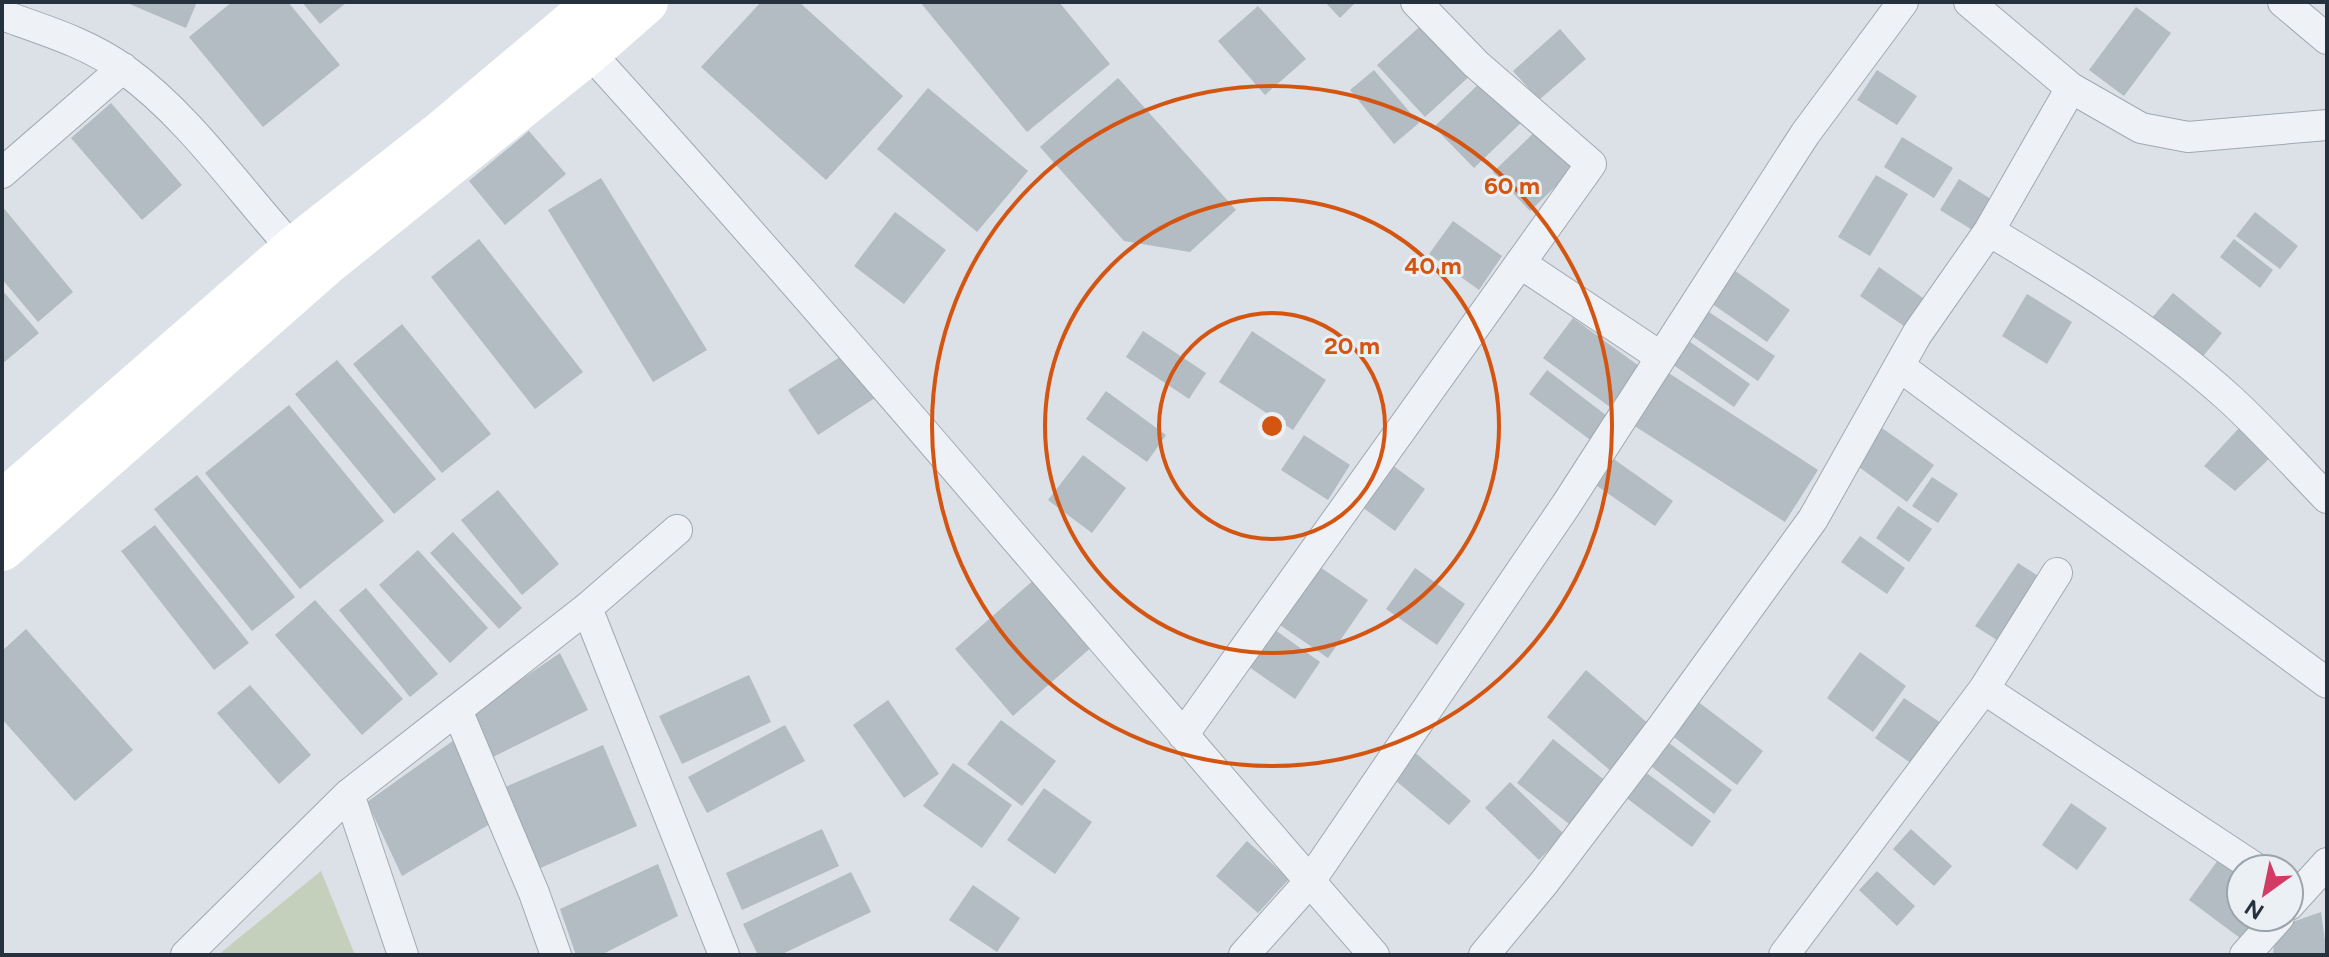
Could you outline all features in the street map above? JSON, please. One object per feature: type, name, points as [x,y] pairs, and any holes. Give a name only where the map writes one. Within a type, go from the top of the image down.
[{"type":"street","points":[[2,549],[441,133],[597,2]]},
{"type":"street","points":[[2,503],[304,261],[589,52],[646,2]]},
{"type":"street","points":[[1183,735],[1591,164],[1476,64],[1416,2]]},
{"type":"street","points":[[1244,955],[1310,881],[1566,505],[1805,134],[1903,2]]},
{"type":"street","points":[[1969,2],[2071,88],[2141,128],[2188,137],[2327,125]]},
{"type":"street","points":[[2283,2],[2327,39]]},
{"type":"street","points":[[2,15],[84,45],[123,68],[162,99],[304,261]]},
{"type":"street","points":[[589,52],[744,222],[1374,955]]},
{"type":"street","points":[[2,173],[123,68]]},
{"type":"street","points":[[1484,955],[1543,884],[1663,726],[1813,519],[1917,334],[1989,231],[2071,88]]},
{"type":"street","points":[[1989,231],[2141,326],[2228,397],[2327,498]]},
{"type":"street","points":[[1520,263],[1661,357]]},
{"type":"street","points":[[1899,366],[2327,683]]},
{"type":"street","points":[[186,955],[349,794],[587,608],[677,530]]},
{"type":"street","points":[[1784,955],[1984,689],[2057,573]]},
{"type":"street","points":[[587,608],[724,955]]},
{"type":"street","points":[[1984,689],[2233,853]]},
{"type":"street","points":[[457,710],[534,893],[556,955]]},
{"type":"street","points":[[349,794],[403,955]]},
{"type":"street","points":[[2305,890],[2327,863]]},
{"type":"street","points":[[2245,955],[2266,933]]},
{"type":"green space","points":[[321,871],[355,955],[218,955]]},
{"type":"building","points":[[125,2],[197,2],[186,28]]},
{"type":"building","points":[[232,2],[288,2],[340,65],[263,127],[189,37]]},
{"type":"building","points":[[302,2],[347,2],[320,24]]},
{"type":"building","points":[[761,2],[799,2],[903,96],[826,180],[701,67]]},
{"type":"building","points":[[920,2],[1059,2],[1110,64],[1027,132]]},
{"type":"building","points":[[1325,2],[1356,2],[1340,18]]},
{"type":"building","points":[[1258,6],[1306,59],[1265,95],[1218,41]]},
{"type":"building","points":[[2136,7],[2171,33],[2124,96],[2089,70]]},
{"type":"building","points":[[1426,21],[1473,73],[1425,117],[1377,65]]},
{"type":"building","points":[[1560,29],[1586,59],[1539,100],[1513,71]]},
{"type":"building","points":[[1374,70],[1419,123],[1394,144],[1350,90]]},
{"type":"building","points":[[1877,70],[1917,96],[1897,125],[1857,100]]},
{"type":"building","points":[[1118,78],[1236,210],[1190,252],[1124,241],[1040,147]]},
{"type":"building","points":[[1485,78],[1525,119],[1474,168],[1434,127]]},
{"type":"building","points":[[928,88],[1028,171],[977,232],[877,149]]},
{"type":"building","points":[[111,103],[182,185],[142,220],[71,138]]},
{"type":"building","points":[[1540,127],[1577,166],[1530,211],[1493,172]]},
{"type":"building","points":[[529,131],[566,174],[505,225],[469,181]]},
{"type":"building","points":[[1902,137],[1953,168],[1934,198],[1884,167]]},
{"type":"building","points":[[1876,175],[1908,194],[1870,256],[1838,237]]},
{"type":"building","points":[[601,178],[707,350],[653,382],[548,210]]},
{"type":"building","points":[[1959,179],[1994,201],[1974,231],[1940,210]]},
{"type":"building","points":[[2,206],[73,292],[38,322],[2,279]]},
{"type":"building","points":[[895,212],[946,250],[904,304],[854,266]]},
{"type":"building","points":[[2255,212],[2298,246],[2280,269],[2236,236]]},
{"type":"building","points":[[1453,221],[1502,256],[1479,290],[1429,254]]},
{"type":"building","points":[[479,239],[583,372],[535,409],[431,277]]},
{"type":"building","points":[[2234,239],[2273,270],[2260,288],[2220,257]]},
{"type":"building","points":[[1879,267],[1923,298],[1904,326],[1860,296]]},
{"type":"building","points":[[1734,270],[1790,310],[1767,342],[1711,303]]},
{"type":"building","points":[[2,290],[39,333],[2,364]]},
{"type":"building","points":[[2173,293],[2222,333],[2200,360],[2151,319]]},
{"type":"building","points":[[2027,294],[2072,322],[2047,364],[2002,336]]},
{"type":"building","points":[[1703,308],[1775,356],[1758,381],[1686,332]]},
{"type":"building","points":[[1573,318],[1639,366],[1610,407],[1543,358]]},
{"type":"building","points":[[402,324],[491,434],[442,473],[353,364]]},
{"type":"building","points":[[1143,331],[1206,373],[1189,399],[1126,357]]},
{"type":"building","points":[[1252,331],[1326,380],[1293,430],[1219,382]]},
{"type":"building","points":[[1686,339],[1750,384],[1734,407],[1669,362]]},
{"type":"building","points":[[848,352],[878,396],[818,435],[788,390]]},
{"type":"building","points":[[337,360],[436,479],[394,514],[295,394]]},
{"type":"building","points":[[1547,370],[1611,419],[1593,442],[1529,394]]},
{"type":"building","points":[[1667,372],[1818,470],[1785,522],[1633,425]]},
{"type":"building","points":[[1106,391],[1166,435],[1147,462],[1086,419]]},
{"type":"building","points":[[289,405],[384,521],[300,589],[205,473]]},
{"type":"building","points":[[1875,423],[1934,465],[1907,502],[1848,459]]},
{"type":"building","points":[[2239,428],[2271,457],[2235,491],[2204,466]]},
{"type":"building","points":[[1304,435],[1350,465],[1328,500],[1281,470]]},
{"type":"building","points":[[1083,455],[1126,488],[1092,533],[1048,500]]},
{"type":"building","points":[[1608,455],[1673,501],[1655,526],[1590,481]]},
{"type":"building","points":[[1388,462],[1425,489],[1395,531],[1358,504]]},
{"type":"building","points":[[197,475],[295,597],[252,631],[154,509]]},
{"type":"building","points":[[1932,477],[1958,494],[1938,523],[1912,506]]},
{"type":"building","points":[[498,490],[559,564],[522,595],[461,520]]},
{"type":"building","points":[[1898,506],[1932,529],[1909,562],[1876,538]]},
{"type":"building","points":[[155,525],[249,643],[214,670],[121,551]]},
{"type":"building","points":[[453,532],[522,608],[499,629],[430,553]]},
{"type":"building","points":[[1860,536],[1905,568],[1887,594],[1841,562]]},
{"type":"building","points":[[418,550],[488,628],[450,663],[379,585]]},
{"type":"building","points":[[2018,563],[2049,583],[2006,646],[1975,626]]},
{"type":"building","points":[[1320,567],[1368,600],[1328,658],[1280,625]]},
{"type":"building","points":[[1415,568],[1465,604],[1437,645],[1386,609]]},
{"type":"building","points":[[1036,578],[1094,645],[1013,716],[955,649]]},
{"type":"building","points":[[366,588],[438,674],[410,697],[339,610]]},
{"type":"building","points":[[315,600],[403,699],[362,735],[275,635]]},
{"type":"building","points":[[1271,627],[1320,662],[1295,699],[1245,664]]},
{"type":"building","points":[[26,629],[133,750],[75,801],[2,719],[2,651]]},
{"type":"building","points":[[1860,652],[1906,686],[1873,732],[1827,698]]},
{"type":"building","points":[[560,653],[588,710],[489,759],[472,713]]},
{"type":"building","points":[[1586,670],[1650,725],[1611,771],[1547,717]]},
{"type":"building","points":[[749,675],[771,722],[682,764],[659,716]]},
{"type":"building","points":[[250,685],[311,755],[279,784],[217,713]]},
{"type":"building","points":[[1904,698],[1944,725],[1915,766],[1875,738]]},
{"type":"building","points":[[888,700],[939,774],[904,798],[853,725]]},
{"type":"building","points":[[1697,701],[1763,751],[1737,785],[1671,735]]},
{"type":"building","points":[[1001,720],[1056,761],[1022,806],[967,764]]},
{"type":"building","points":[[785,725],[805,761],[707,813],[688,777]]},
{"type":"building","points":[[1553,739],[1608,783],[1573,827],[1517,783]]},
{"type":"building","points":[[454,740],[500,818],[402,876],[367,802]]},
{"type":"building","points":[[1669,743],[1732,790],[1714,814],[1652,767]]},
{"type":"building","points":[[603,745],[637,826],[538,869],[503,788]]},
{"type":"building","points":[[1411,749],[1471,801],[1449,825],[1395,780]]},
{"type":"building","points":[[953,763],[1012,805],[982,848],[923,806]]},
{"type":"building","points":[[1640,768],[1711,821],[1692,847],[1621,794]]},
{"type":"building","points":[[1510,782],[1564,834],[1539,860],[1485,808]]},
{"type":"building","points":[[1044,788],[1092,822],[1055,874],[1007,840]]},
{"type":"building","points":[[2071,803],[2107,828],[2077,870],[2042,845]]},
{"type":"building","points":[[822,829],[839,866],[742,910],[726,873]]},
{"type":"building","points":[[1911,829],[1952,866],[1934,886],[1893,849]]},
{"type":"building","points":[[1247,841],[1289,879],[1258,913],[1216,876]]},
{"type":"building","points":[[2221,856],[2225,859],[2225,927],[2189,900]]},
{"type":"building","points":[[658,864],[678,916],[601,955],[576,955],[560,909]]},
{"type":"building","points":[[1877,871],[1915,906],[1897,926],[1859,890]]},
{"type":"building","points":[[851,872],[871,912],[780,955],[758,955],[743,924]]},
{"type":"building","points":[[973,885],[1020,918],[997,952],[949,920]]},
{"type":"building","points":[[2321,912],[2327,955],[2273,955],[2275,933],[2305,933],[2305,918]]},
{"type":"building","points":[[2233,933],[2250,933],[2244,941]]}]
